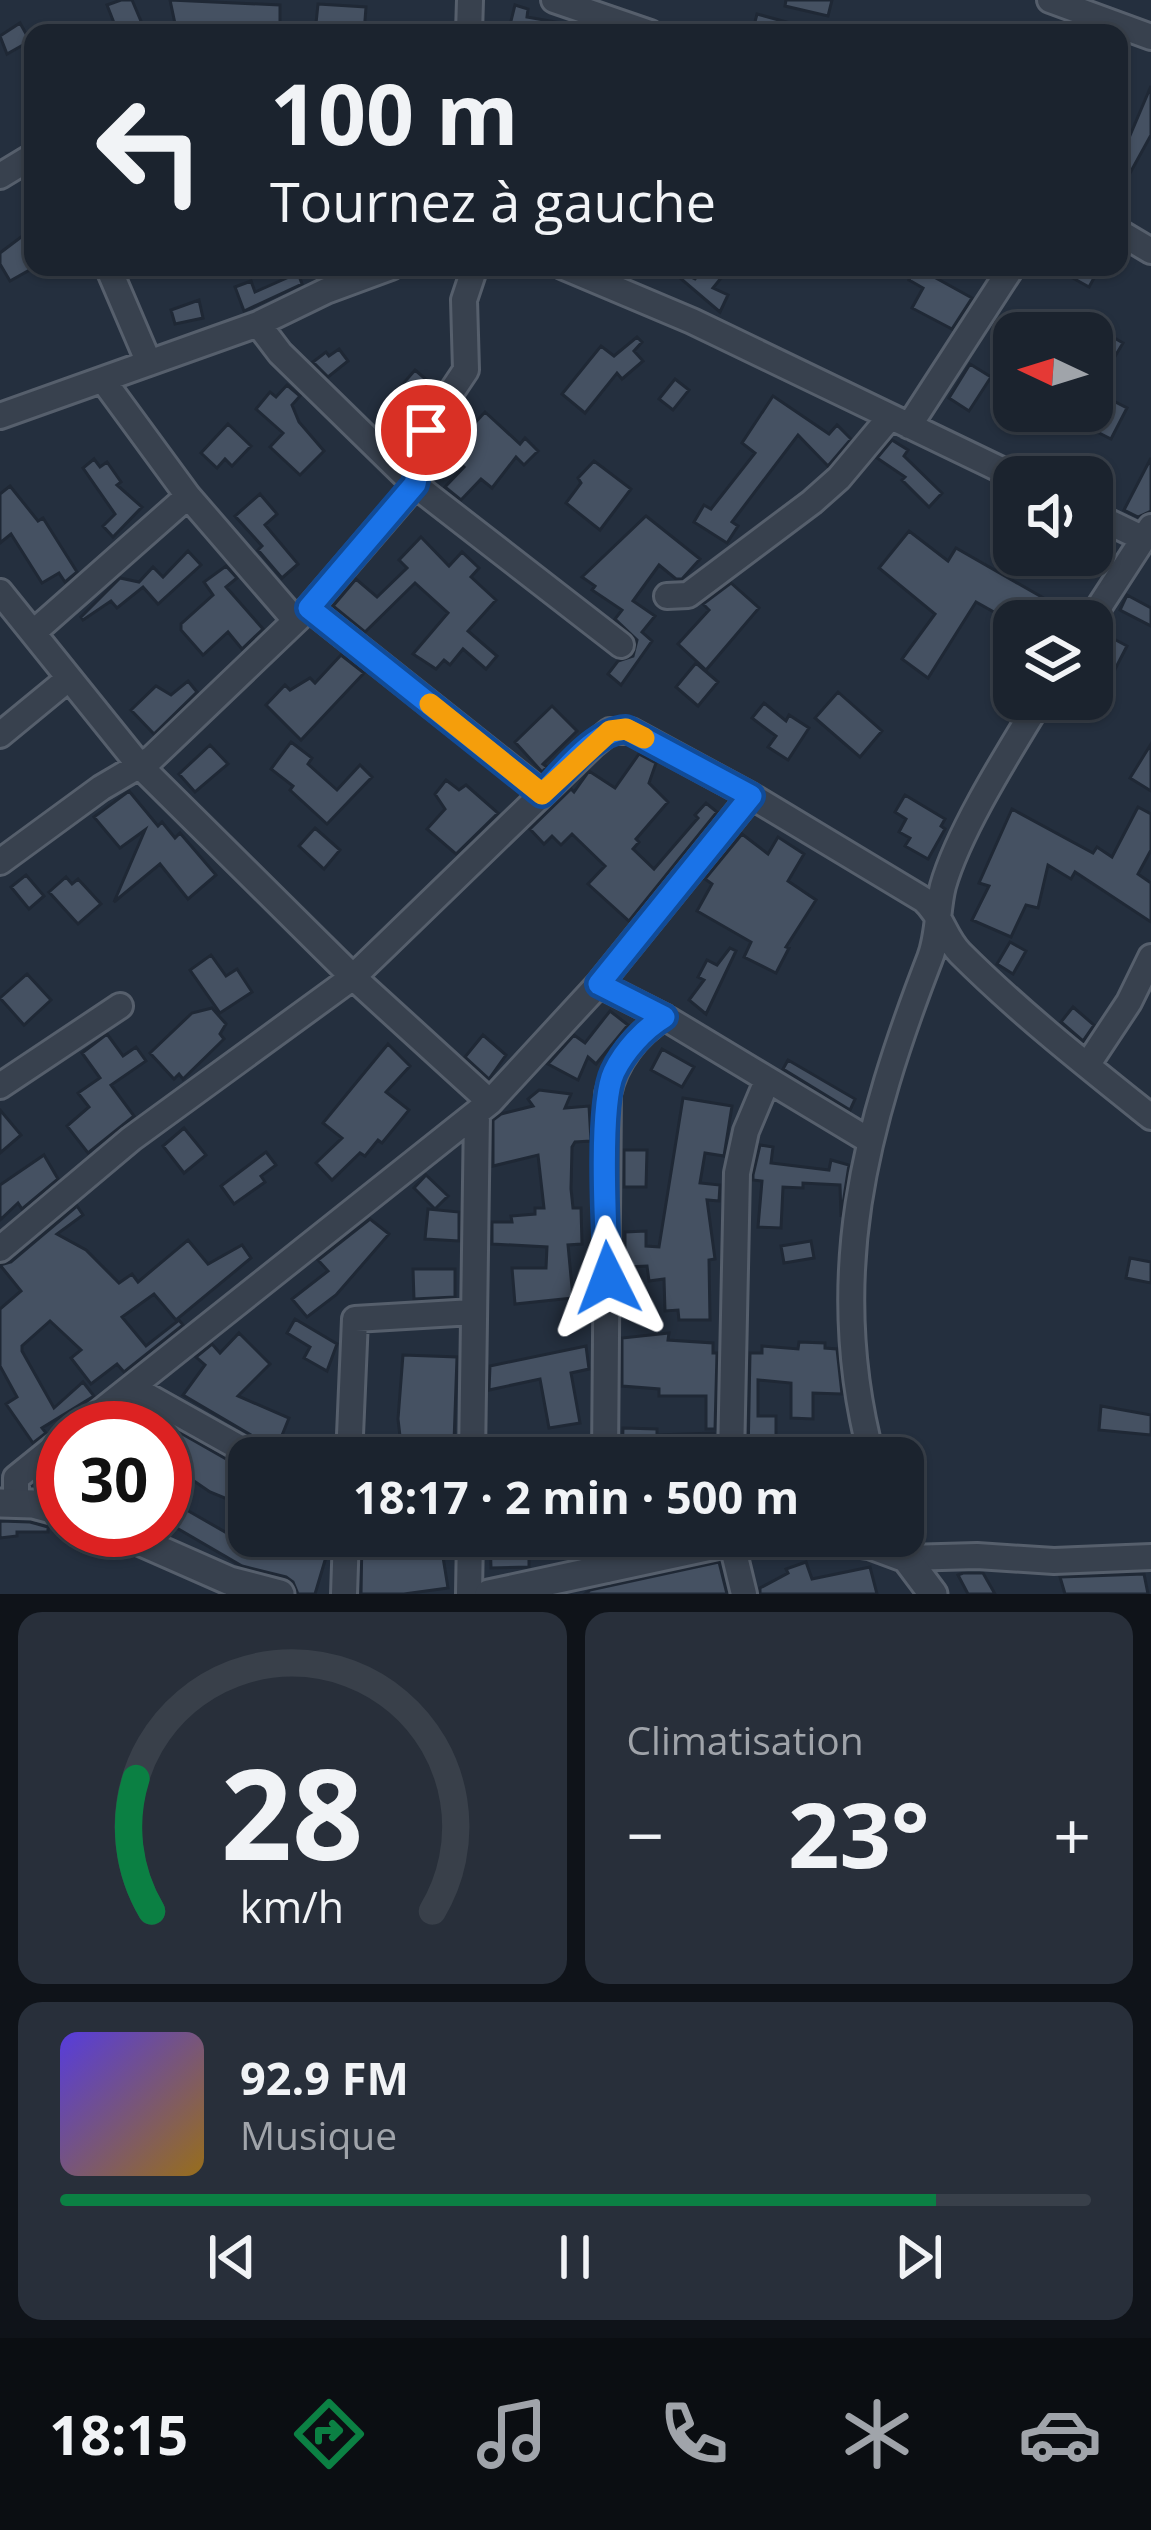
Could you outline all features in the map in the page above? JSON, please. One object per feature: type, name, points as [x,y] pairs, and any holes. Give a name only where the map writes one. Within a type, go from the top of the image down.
[{"type":"street","points":[[554,0],[624,24]]},
{"type":"street","points":[[1050,0],[1116,24]]},
{"type":"street","points":[[112,276],[149,363]]},
{"type":"street","points":[[0,416],[259,324],[367,276]]},
{"type":"street","points":[[0,862],[101,788],[140,766],[302,614],[415,484],[426,430],[466,370],[464,299],[472,276]]},
{"type":"street","points":[[584,276],[692,321],[993,466]]},
{"type":"street","points":[[667,596],[688,595],[790,521],[900,421],[1005,276]]},
{"type":"street","points":[[259,324],[280,352],[415,484],[552,596],[621,645]]},
{"type":"street","points":[[103,380],[188,496],[302,614],[542,794]]},
{"type":"street","points":[[34,632],[188,496]]},
{"type":"street","points":[[1104,600],[1148,533],[1113,521]]},
{"type":"street","points":[[0,592],[140,766],[483,1107],[472,1437]]},
{"type":"street","points":[[0,735],[68,679]]},
{"type":"street","points":[[868,1437],[850,1334],[854,1221],[870,1141],[899,1034],[932,952],[951,866],[1028,720]]},
{"type":"street","points":[[0,1249],[131,1139],[353,976],[594,744],[610,731],[626,729],[751,796],[924,901],[939,915],[957,951],[1151,1117]]},
{"type":"street","points":[[116,1401],[483,1107],[599,984],[751,796]]},
{"type":"street","points":[[1088,1064],[1129,1003],[1151,957]]},
{"type":"street","points":[[599,984],[664,1017],[870,1141]]},
{"type":"street","points":[[0,1086],[120,1006]]},
{"type":"street","points":[[605,1437],[608,1094],[620,1061],[664,1017]]},
{"type":"street","points":[[731,1437],[737,1173],[746,1130],[767,1081]]},
{"type":"street","points":[[350,1437],[356,1319],[473,1312]]},
{"type":"street","points":[[133,1388],[228,1441]]},
{"type":"street","points":[[36,1461],[7,1493],[36,1502]]},
{"type":"street","points":[[924,1550],[1054,1561],[1151,1558]]},
{"type":"street","points":[[175,1557],[230,1581],[280,1594]]},
{"type":"street","points":[[344,1594],[345,1557]]},
{"type":"street","points":[[469,1594],[470,1557]]},
{"type":"street","points":[[606,1557],[607,1570]]},
{"type":"street","points":[[489,1594],[547,1588],[658,1557]]},
{"type":"street","points":[[734,1557],[744,1594]]},
{"type":"street","points":[[909,1557],[933,1594]]},
{"type":"building","points":[[132,0],[142,24],[114,24],[107,5]]},
{"type":"building","points":[[170,0],[280,5],[280,24],[175,24]]},
{"type":"building","points":[[786,0],[832,0],[828,16],[785,6]]},
{"type":"building","points":[[318,4],[366,7],[365,24],[316,24]]},
{"type":"building","points":[[515,5],[528,9],[527,17],[567,24],[510,24]]},
{"type":"building","points":[[757,14],[793,24],[754,24]]},
{"type":"building","points":[[20,23],[24,44],[7,54],[0,36]]},
{"type":"building","points":[[1151,86],[1151,135],[1128,177],[1128,140]]},
{"type":"building","points":[[24,235],[24,273],[10,281],[0,264],[0,253]]},
{"type":"building","points":[[291,276],[299,276],[302,284],[244,311],[235,287],[251,281],[255,292]]},
{"type":"building","points":[[723,276],[713,288],[728,295],[720,312],[680,278]]},
{"type":"building","points":[[932,276],[972,298],[952,329],[912,308],[923,288],[909,280]]},
{"type":"building","points":[[1069,276],[1095,276],[1089,287]]},
{"type":"building","points":[[199,300],[203,318],[175,324],[171,310]]},
{"type":"building","points":[[637,337],[642,342],[634,351],[643,361],[622,379],[617,373],[585,413],[562,394],[601,346],[614,356]]},
{"type":"building","points":[[1113,337],[1123,343],[1113,360]]},
{"type":"building","points":[[339,349],[348,361],[328,377],[313,362]]},
{"type":"building","points":[[970,364],[991,377],[969,411],[949,398]]},
{"type":"building","points":[[415,370],[435,387],[417,414],[394,394]]},
{"type":"building","points":[[675,379],[689,390],[673,410],[659,399]]},
{"type":"building","points":[[287,385],[300,396],[292,405],[299,422],[324,451],[300,475],[270,447],[283,433],[256,409],[270,392],[276,397]]},
{"type":"building","points":[[773,396],[829,434],[837,425],[851,439],[828,466],[798,435],[732,522],[738,526],[727,543],[694,522],[704,505],[711,509],[755,453],[742,443]]},
{"type":"building","points":[[1113,401],[1127,408],[1111,439],[1097,432],[1113,432]]},
{"type":"building","points":[[485,412],[520,444],[525,438],[538,451],[524,465],[516,457],[492,488],[481,479],[461,500],[445,487],[464,467],[448,452]]},
{"type":"building","points":[[228,424],[251,446],[232,466],[225,459],[217,468],[201,453]]},
{"type":"building","points":[[892,440],[908,450],[904,456],[942,493],[929,507],[902,480],[905,477],[877,458]]},
{"type":"building","points":[[1151,458],[1151,511],[1138,517],[1124,510]]},
{"type":"building","points":[[94,459],[100,467],[107,462],[121,482],[117,485],[142,507],[113,537],[103,526],[115,514],[83,468]]},
{"type":"building","points":[[594,461],[631,489],[600,530],[566,503],[581,483],[578,478]]},
{"type":"building","points":[[10,486],[38,521],[43,518],[77,572],[65,582],[59,573],[42,583],[11,534],[0,543],[0,494]]},
{"type":"building","points":[[260,494],[277,514],[265,525],[298,564],[282,578],[235,516]]},
{"type":"building","points":[[646,516],[700,559],[682,579],[659,565],[633,601],[655,616],[642,632],[652,641],[621,685],[608,674],[618,661],[633,656],[637,640],[615,619],[622,610],[592,590],[595,586],[582,577]]},
{"type":"building","points":[[909,531],[948,561],[956,548],[993,569],[993,576],[1005,576],[1047,600],[993,600],[993,612],[976,602],[928,678],[902,659],[935,614],[879,568]]},
{"type":"building","points":[[421,537],[449,566],[462,552],[479,568],[471,577],[496,600],[468,631],[497,656],[486,669],[463,649],[450,665],[444,660],[436,669],[413,654],[448,613],[415,583],[365,632],[333,606],[356,579],[377,597],[407,568],[399,560]]},
{"type":"building","points":[[188,551],[201,565],[158,604],[143,587],[117,608],[111,601],[81,617],[120,578],[139,582],[153,567],[163,577]]},
{"type":"building","points":[[226,566],[237,578],[226,587],[263,629],[242,649],[228,632],[203,655],[181,624],[213,595],[204,582]]},
{"type":"building","points":[[731,583],[759,608],[706,670],[678,644],[709,610],[703,604]]},
{"type":"building","points":[[1127,595],[1151,608],[1151,626],[1120,610]]},
{"type":"building","points":[[1113,638],[1127,646],[1113,673]]},
{"type":"building","points":[[341,655],[364,673],[301,740],[266,705],[285,685],[290,690],[310,678],[315,683]]},
{"type":"building","points":[[696,663],[718,682],[698,706],[676,687]]},
{"type":"building","points":[[188,681],[197,692],[154,734],[131,710],[156,686],[171,695]]},
{"type":"building","points":[[838,692],[882,731],[860,757],[815,718]]},
{"type":"building","points":[[764,703],[786,721],[789,715],[809,728],[788,760],[768,747],[776,736],[752,718]]},
{"type":"building","points":[[552,706],[577,731],[543,764],[547,767],[542,772],[515,742]]},
{"type":"building","points":[[291,742],[312,758],[308,764],[337,790],[360,765],[372,777],[327,824],[271,769]]},
{"type":"building","points":[[1151,744],[1151,791],[1130,778]]},
{"type":"building","points":[[210,745],[228,764],[195,792],[179,774]]},
{"type":"building","points":[[639,754],[656,763],[649,783],[668,802],[633,849],[654,869],[706,803],[717,812],[629,921],[588,884],[605,866],[572,834],[561,845],[552,836],[544,844],[530,829],[571,789],[574,792],[589,771],[615,788]]},
{"type":"building","points":[[446,780],[459,790],[466,785],[498,813],[456,854],[427,829],[445,809],[435,794]]},
{"type":"building","points":[[129,791],[158,826],[162,822],[175,838],[180,833],[216,875],[188,899],[160,864],[114,902],[145,830],[120,848],[94,817]]},
{"type":"building","points":[[905,795],[945,819],[941,826],[945,829],[928,859],[905,846],[910,838],[899,832],[906,819],[895,812]]},
{"type":"building","points":[[1138,807],[1151,814],[1151,850],[1138,874],[1151,883],[1151,922],[1075,872],[1071,879],[1048,865],[1038,908],[1026,905],[1011,937],[972,920],[989,886],[979,883],[1012,809],[1093,853],[1097,847],[1112,857]]},
{"type":"building","points":[[315,828],[340,850],[324,869],[299,846]]},
{"type":"building","points":[[742,834],[768,854],[778,837],[804,854],[788,881],[816,900],[786,947],[776,973],[744,957],[751,942],[697,911],[712,884],[705,879]]},
{"type":"building","points":[[26,875],[44,896],[29,909],[11,887]]},
{"type":"building","points":[[66,877],[72,884],[78,879],[101,904],[78,924],[49,892]]},
{"type":"building","points":[[1010,942],[1026,951],[1013,974],[997,964]]},
{"type":"building","points":[[730,948],[736,951],[706,1014],[689,1000],[704,980],[698,977],[707,960],[717,965]]},
{"type":"building","points":[[211,955],[226,976],[237,969],[252,992],[220,1013],[190,970]]},
{"type":"building","points":[[27,974],[51,1000],[24,1025],[0,998]]},
{"type":"building","points":[[1073,1007],[1094,1025],[1083,1041],[1061,1022]]},
{"type":"building","points":[[212,1008],[226,1024],[220,1034],[224,1039],[183,1079],[179,1074],[174,1079],[150,1053],[192,1013]]},
{"type":"building","points":[[610,1011],[628,1025],[596,1064],[588,1057],[578,1080],[548,1064],[574,1035],[585,1043]]},
{"type":"building","points":[[107,1034],[123,1056],[136,1047],[146,1061],[111,1085],[134,1116],[88,1153],[67,1126],[89,1107],[78,1093],[100,1078],[82,1053]]},
{"type":"building","points":[[483,1035],[506,1055],[489,1079],[465,1057]]},
{"type":"building","points":[[388,1044],[410,1066],[386,1092],[409,1110],[382,1143],[378,1140],[365,1156],[360,1153],[332,1180],[316,1163],[342,1138],[323,1123]]},
{"type":"building","points":[[662,1049],[694,1067],[682,1087],[651,1070]]},
{"type":"building","points":[[788,1060],[855,1099],[850,1110],[783,1069]]},
{"type":"building","points":[[539,1090],[571,1094],[565,1108],[589,1106],[591,1141],[575,1142],[572,1147],[571,1189],[573,1208],[581,1208],[582,1244],[568,1245],[573,1298],[515,1304],[512,1268],[546,1268],[547,1247],[492,1244],[492,1222],[512,1222],[511,1216],[535,1214],[535,1208],[544,1208],[538,1155],[493,1166],[493,1120],[533,1106],[528,1099]]},
{"type":"building","points":[[683,1098],[732,1106],[724,1156],[705,1153],[700,1183],[720,1185],[719,1201],[707,1200],[715,1259],[709,1260],[710,1320],[679,1320],[678,1310],[665,1311],[664,1279],[649,1281],[647,1266],[625,1267],[625,1232],[646,1231],[646,1246],[659,1247]]},
{"type":"building","points":[[0,1110],[21,1135],[0,1153]]},
{"type":"building","points":[[184,1128],[206,1155],[184,1173],[163,1146]]},
{"type":"building","points":[[760,1145],[773,1147],[771,1163],[829,1170],[831,1160],[849,1165],[841,1217],[840,1185],[803,1183],[803,1188],[783,1187],[781,1228],[758,1227],[762,1181],[753,1180],[753,1175]]},
{"type":"building","points":[[624,1150],[647,1150],[646,1187],[624,1187]]},
{"type":"building","points":[[266,1152],[276,1165],[261,1176],[265,1182],[234,1204],[221,1186]]},
{"type":"building","points":[[44,1155],[58,1179],[22,1209],[18,1203],[0,1220],[0,1185]]},
{"type":"building","points":[[426,1175],[448,1196],[435,1209],[414,1188]]},
{"type":"building","points":[[77,1206],[83,1215],[57,1234],[86,1250],[119,1283],[132,1274],[138,1282],[188,1240],[208,1264],[242,1245],[251,1258],[176,1320],[154,1294],[122,1317],[146,1346],[179,1320],[183,1325],[124,1372],[117,1364],[91,1384],[71,1358],[81,1350],[50,1321],[22,1346],[50,1401],[36,1401],[33,1443],[6,1404],[17,1397],[0,1366],[0,1309],[21,1291],[0,1265],[11,1262]]},
{"type":"building","points":[[428,1209],[459,1212],[459,1241],[425,1239]]},
{"type":"building","points":[[370,1219],[389,1234],[336,1295],[307,1317],[292,1299],[328,1271],[318,1260]]},
{"type":"building","points":[[811,1241],[814,1258],[784,1263],[781,1246]]},
{"type":"building","points":[[1130,1258],[1151,1262],[1151,1283],[1126,1278]]},
{"type":"building","points":[[413,1269],[455,1269],[455,1297],[414,1299]]},
{"type":"building","points":[[295,1319],[337,1344],[327,1371],[304,1358],[310,1347],[287,1333]]},
{"type":"building","points":[[239,1333],[270,1364],[238,1396],[289,1418],[281,1437],[254,1437],[183,1395],[205,1365],[196,1357],[212,1344],[220,1353]]},
{"type":"building","points":[[669,1333],[668,1340],[713,1343],[713,1353],[717,1353],[715,1429],[706,1429],[706,1396],[659,1396],[659,1389],[622,1386],[622,1338]]},
{"type":"building","points":[[799,1342],[825,1343],[825,1348],[837,1349],[842,1394],[813,1393],[813,1419],[791,1418],[791,1383],[758,1380],[758,1416],[776,1416],[776,1437],[748,1437],[750,1353],[762,1353],[762,1346],[798,1349]]},
{"type":"building","points":[[586,1346],[589,1369],[571,1373],[580,1423],[549,1428],[540,1379],[489,1390],[490,1366]]},
{"type":"building","points":[[403,1355],[457,1357],[454,1437],[400,1437]]},
{"type":"building","points":[[83,1382],[94,1396],[86,1401],[62,1401]]},
{"type":"building","points":[[1101,1406],[1151,1415],[1151,1435],[1099,1430]]},
{"type":"building","points":[[623,1428],[657,1429],[657,1435],[714,1433],[714,1437],[623,1437]]},
{"type":"building","points":[[192,1440],[228,1460],[228,1499],[192,1480]]},
{"type":"building","points":[[192,1513],[228,1534],[228,1557],[326,1557],[315,1594],[298,1594],[286,1577],[242,1566],[192,1537]]},
{"type":"building","points":[[0,1521],[36,1524],[36,1532],[0,1538]]},
{"type":"building","points":[[362,1557],[443,1557],[448,1588],[361,1594]]},
{"type":"building","points":[[491,1557],[529,1557],[529,1567],[491,1568]]},
{"type":"building","points":[[719,1562],[727,1594],[585,1594],[590,1590]]},
{"type":"building","points":[[806,1562],[812,1579],[870,1567],[877,1594],[760,1594],[760,1588],[788,1573],[786,1569]]},
{"type":"building","points":[[983,1573],[995,1594],[968,1594],[958,1575]]},
{"type":"building","points":[[1144,1574],[1148,1594],[1065,1594],[1060,1577]]},
{"type":"slow traffic","points":[[430,704],[542,794],[610,731],[626,729],[644,738]]},
{"type":"route","points":[[426,430],[415,484],[309,608],[542,794],[610,731],[626,729],[751,796],[599,984],[664,1017],[630,1047],[612,1076],[608,1094],[604,1216],[608,1278]]}]
